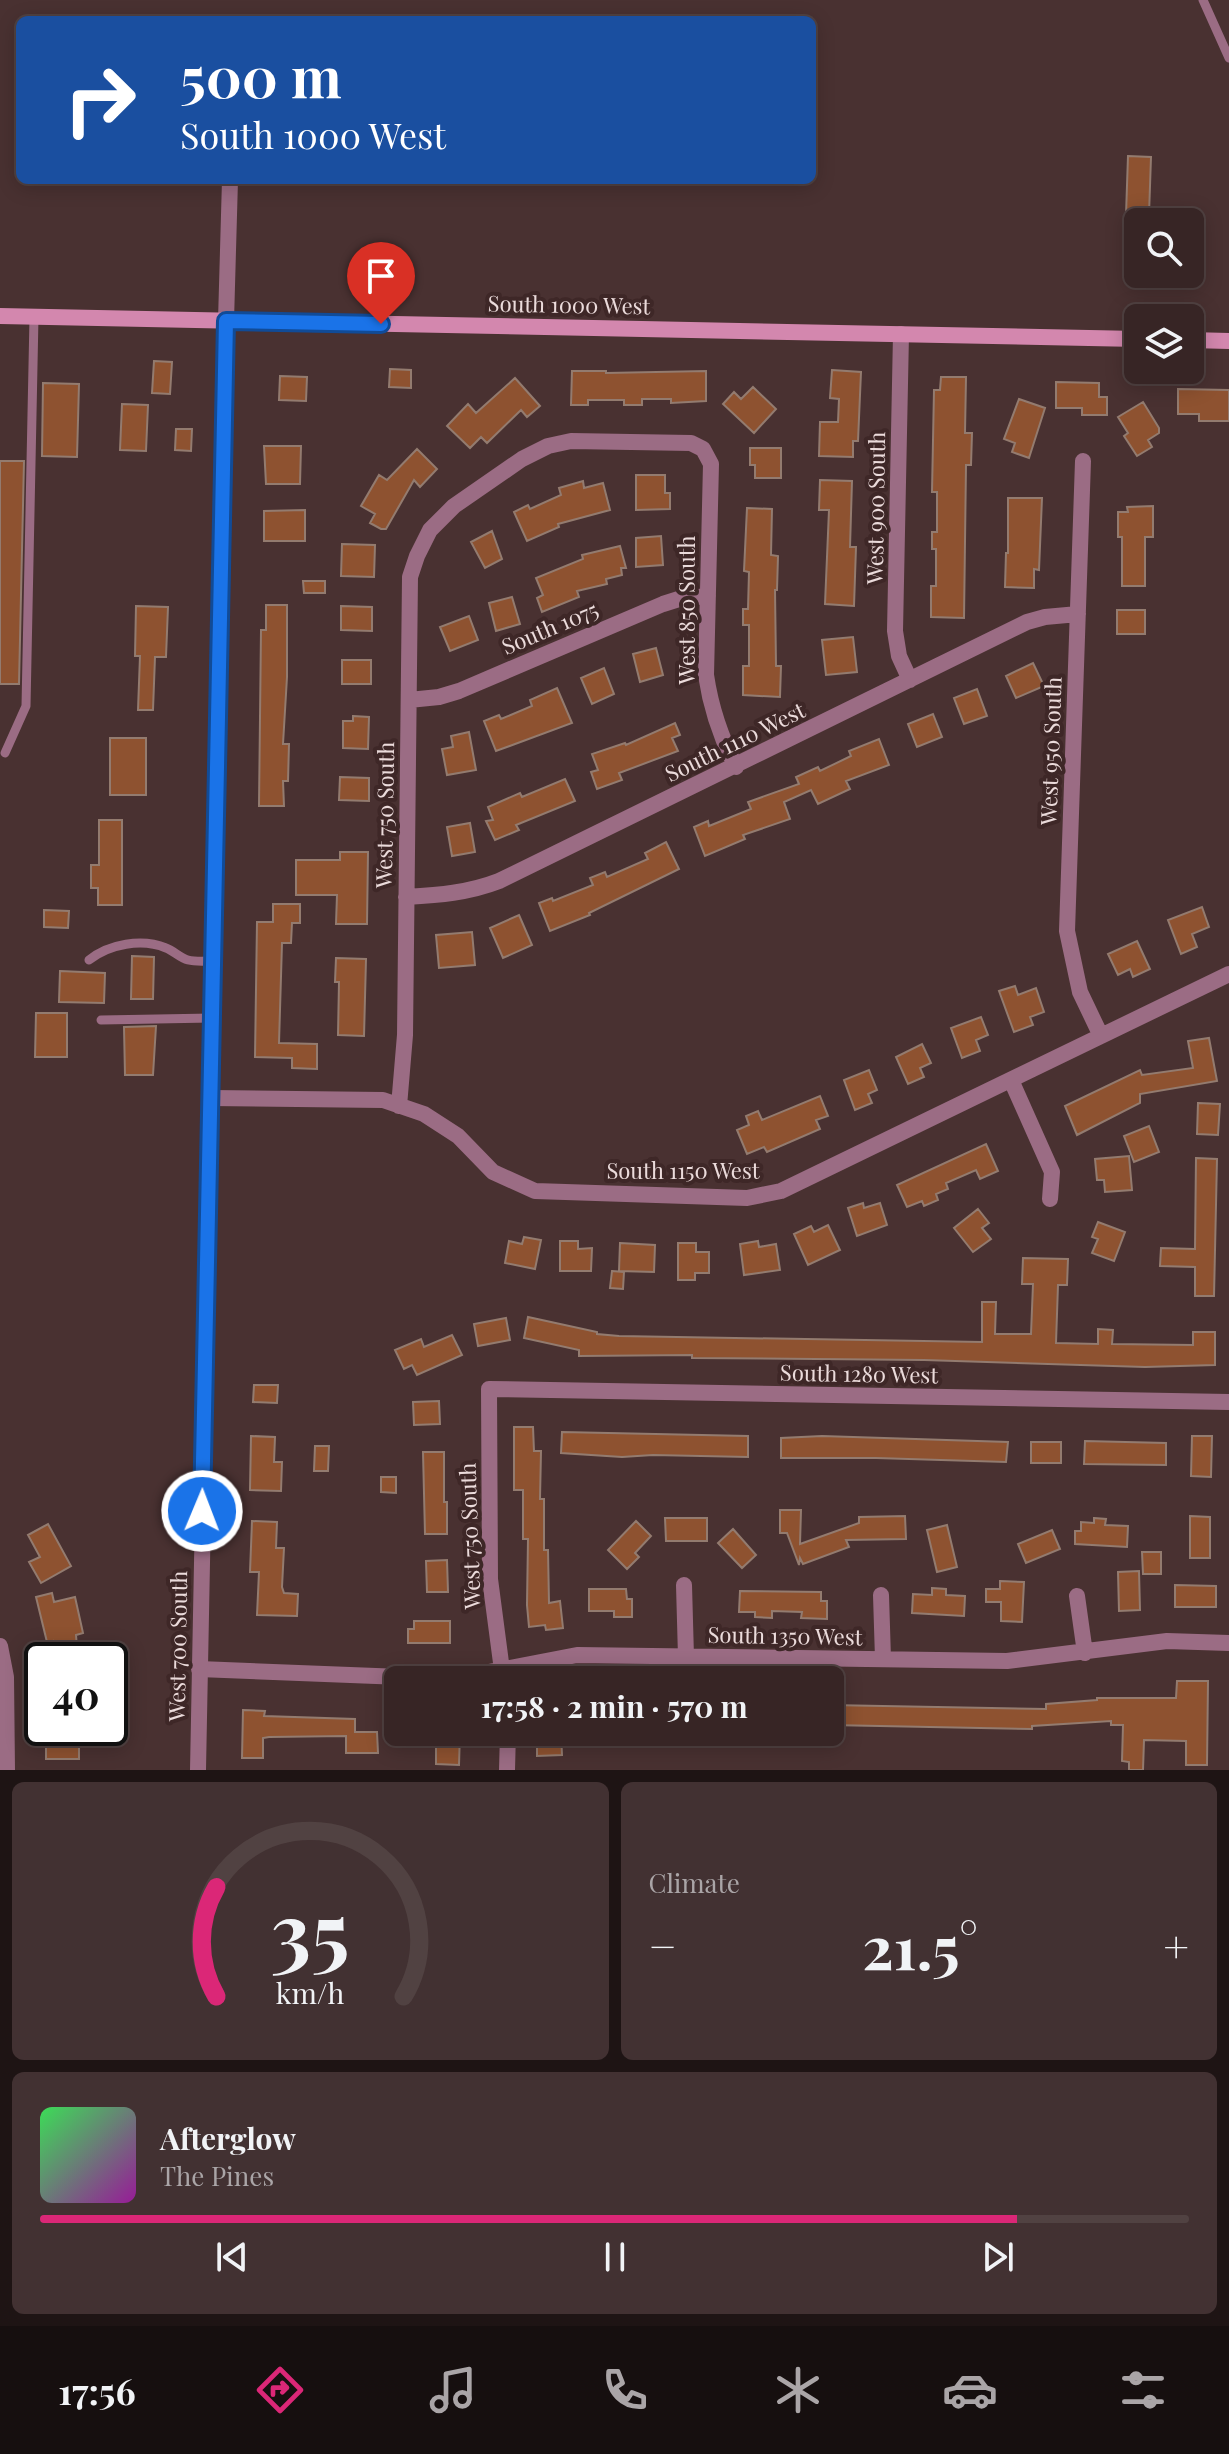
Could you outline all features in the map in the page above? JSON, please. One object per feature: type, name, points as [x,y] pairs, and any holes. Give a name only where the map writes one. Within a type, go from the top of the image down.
[{"type":"main road","name":"South 1000 West","points":[[0,316],[1124,339]]},
{"type":"main road","points":[[1204,340],[1229,341]]},
{"type":"street","name":"West 700 South","points":[[198,1770],[230,184]]},
{"type":"street","name":"West 900 South","points":[[901,334],[895,631],[899,656],[910,680]]},
{"type":"street","name":"West 750 South","points":[[399,1106],[405,1035],[410,577],[417,556],[430,530],[454,506],[522,459],[548,446],[571,441],[691,443],[703,449]]},
{"type":"street","name":"West 850 South","points":[[703,449],[711,464],[706,675],[710,708],[736,767]]},
{"type":"street","name":"West 950 South","points":[[1083,461],[1067,931],[1080,992],[1101,1036]]},
{"type":"street","name":"South 1075","points":[[409,700],[459,691],[663,604],[682,598],[708,596]]},
{"type":"street","name":"South 1110 West","points":[[406,897],[476,890],[736,767],[1027,622],[1078,614]]},
{"type":"street","name":"South 1150 West","points":[[210,1098],[383,1100],[424,1114],[458,1136],[493,1172],[535,1191],[747,1198],[781,1191],[1229,974]]},
{"type":"street","points":[[1011,1080],[1052,1172],[1050,1199]]},
{"type":"street","name":"West 750 South","points":[[489,1389],[490,1579],[502,1666]]},
{"type":"street","name":"South 1280 West","points":[[489,1389],[1229,1402]]},
{"type":"street","name":"South 1350 West","points":[[684,1585],[686,1657]]},
{"type":"street","name":"South 1350 West","points":[[881,1595],[883,1659]]},
{"type":"street","points":[[1077,1596],[1085,1653]]},
{"type":"street","name":"South 1350 West","points":[[536,1666],[577,1655],[1007,1661],[1167,1641],[1229,1643]]},
{"type":"street","points":[[0,1646],[6,1677],[7,1770]]},
{"type":"street","name":"South 1350 West","points":[[199,1669],[384,1676]]},
{"type":"street","points":[[507,1770],[508,1746]]},
{"type":"lane","points":[[1203,0],[1229,58]]},
{"type":"lane","points":[[5,753],[26,706],[34,317]]},
{"type":"lane","points":[[89,960],[100,951],[111,948],[148,944],[172,950],[187,960],[213,961]]},
{"type":"lane","points":[[101,1020],[212,1018]]},
{"type":"building","points":[[1128,156],[1151,157],[1149,208],[1126,208]]},
{"type":"building","points":[[154,361],[172,362],[170,394],[152,393]]},
{"type":"building","points":[[390,369],[411,370],[411,388],[389,387]]},
{"type":"building","points":[[832,370],[861,372],[858,441],[853,441],[853,457],[819,456],[820,422],[838,422],[839,399],[830,398]]},
{"type":"building","points":[[572,371],[706,371],[706,401],[671,403],[671,399],[642,399],[642,405],[624,405],[624,400],[588,400],[588,405],[571,405]]},
{"type":"building","points":[[280,376],[307,377],[306,401],[279,400]]},
{"type":"building","points":[[941,377],[966,377],[965,433],[972,433],[971,465],[966,465],[964,618],[931,617],[931,586],[936,586],[936,549],[932,549],[932,532],[937,532],[937,492],[932,492],[934,390],[940,390]]},
{"type":"building","points":[[515,378],[540,406],[527,417],[521,410],[487,443],[481,437],[470,448],[447,426],[468,404],[476,413]]},
{"type":"building","points":[[1056,382],[1099,383],[1099,397],[1107,397],[1107,415],[1082,415],[1082,408],[1056,408]]},
{"type":"building","points":[[43,383],[79,384],[77,457],[42,456]]},
{"type":"building","points":[[753,387],[776,409],[754,433],[723,404],[734,392],[741,399]]},
{"type":"building","points":[[1178,389],[1229,390],[1229,421],[1199,421],[1199,414],[1178,414]]},
{"type":"building","points":[[1019,399],[1045,408],[1029,458],[1012,452],[1015,443],[1004,439]]},
{"type":"building","points":[[1143,402],[1159,433],[1148,440],[1152,447],[1137,456],[1124,436],[1128,433],[1118,417]]},
{"type":"building","points":[[122,404],[148,405],[146,451],[120,450]]},
{"type":"building","points":[[176,429],[192,429],[191,451],[175,450]]},
{"type":"building","points":[[264,446],[301,446],[300,484],[266,484]]},
{"type":"building","points":[[750,448],[781,448],[781,478],[755,478],[755,465],[750,465]]},
{"type":"building","points":[[417,449],[437,469],[420,487],[414,480],[386,529],[381,529],[370,523],[375,514],[361,506],[379,475],[387,480]]},
{"type":"building","points":[[0,461],[24,461],[19,684],[0,684]]},
{"type":"building","points":[[636,475],[665,475],[665,493],[670,493],[670,509],[636,510]]},
{"type":"building","points":[[820,480],[852,481],[850,547],[856,547],[854,606],[825,604],[829,510],[819,510]]},
{"type":"building","points":[[583,481],[584,488],[603,483],[610,510],[558,524],[559,527],[527,541],[514,512],[528,505],[530,509],[561,495],[559,488]]},
{"type":"building","points":[[1008,498],[1042,498],[1039,570],[1034,569],[1034,588],[1005,587]]},
{"type":"building","points":[[1153,506],[1153,537],[1145,537],[1145,586],[1122,586],[1122,537],[1118,537],[1118,512],[1128,512],[1127,507]]},
{"type":"building","points":[[747,508],[772,509],[771,555],[778,556],[776,666],[781,666],[780,697],[743,695],[743,666],[749,666],[749,625],[743,625],[743,609],[748,609],[749,572],[744,571]]},
{"type":"building","points":[[305,510],[305,541],[264,541],[264,511]]},
{"type":"building","points":[[492,531],[502,559],[485,568],[471,542]]},
{"type":"building","points":[[661,536],[663,565],[636,567],[636,538]]},
{"type":"building","points":[[342,544],[375,545],[374,577],[341,576]]},
{"type":"building","points":[[620,546],[626,568],[621,568],[622,575],[606,579],[607,584],[577,591],[579,597],[542,612],[537,598],[543,595],[536,578],[583,559],[582,555]]},
{"type":"building","points":[[303,581],[325,581],[325,593],[304,593]]},
{"type":"building","points":[[512,597],[520,624],[496,631],[489,603]]},
{"type":"building","points":[[266,605],[287,605],[283,744],[289,744],[288,781],[283,781],[284,806],[259,806],[261,630],[266,630]]},
{"type":"building","points":[[136,606],[168,607],[166,657],[155,657],[153,710],[138,710],[140,656],[135,656]]},
{"type":"building","points":[[341,606],[372,607],[372,631],[341,630]]},
{"type":"building","points":[[1117,610],[1145,610],[1145,634],[1117,634]]},
{"type":"building","points":[[469,616],[478,640],[450,651],[440,627]]},
{"type":"building","points":[[853,637],[857,672],[826,675],[822,640]]},
{"type":"building","points":[[656,648],[663,675],[640,682],[633,654]]},
{"type":"building","points":[[342,660],[371,660],[371,684],[342,684]]},
{"type":"building","points":[[1033,663],[1044,686],[1016,698],[1006,676]]},
{"type":"building","points":[[604,668],[614,694],[592,704],[581,678]]},
{"type":"building","points":[[557,688],[572,723],[496,751],[484,721],[499,715],[501,719],[532,706],[530,700]]},
{"type":"building","points":[[977,689],[987,716],[964,724],[954,698]]},
{"type":"building","points":[[933,714],[942,737],[917,747],[908,724]]},
{"type":"building","points":[[353,716],[369,717],[368,749],[343,748],[343,721],[353,721]]},
{"type":"building","points":[[675,723],[680,735],[672,738],[678,751],[619,773],[622,780],[597,789],[591,772],[598,770],[592,754],[626,745]]},
{"type":"building","points":[[469,732],[476,770],[447,775],[442,749],[453,747],[451,736]]},
{"type":"building","points":[[110,738],[146,738],[146,795],[110,795]]},
{"type":"building","points":[[879,739],[889,765],[846,781],[850,789],[818,804],[811,790],[784,802],[790,819],[743,835],[745,839],[705,856],[694,827],[708,821],[709,826],[751,809],[748,802],[799,784],[796,777],[818,767],[820,771],[851,756],[849,751]]},
{"type":"building","points":[[340,777],[369,778],[369,801],[339,800]]},
{"type":"building","points":[[565,779],[575,801],[516,825],[519,830],[495,840],[486,821],[493,820],[488,807]]},
{"type":"building","points":[[99,820],[122,820],[122,905],[98,905],[98,888],[91,888],[91,865],[99,865]]},
{"type":"building","points":[[470,823],[475,852],[452,856],[447,827]]},
{"type":"building","points":[[666,842],[679,869],[590,915],[550,931],[539,903],[552,898],[553,901],[593,885],[590,878],[605,872],[607,877],[648,859],[645,853]]},
{"type":"building","points":[[340,852],[368,852],[367,924],[336,924],[337,895],[296,895],[296,860],[340,860]]},
{"type":"building","points":[[273,904],[300,904],[300,923],[292,923],[291,943],[282,943],[279,1043],[317,1044],[317,1069],[292,1068],[292,1058],[255,1057],[257,922],[273,922]]},
{"type":"building","points":[[1202,907],[1209,927],[1192,934],[1197,947],[1181,954],[1168,920]]},
{"type":"building","points":[[44,910],[69,911],[68,928],[44,927]]},
{"type":"building","points":[[519,915],[532,945],[503,958],[490,928]]},
{"type":"building","points":[[472,932],[475,965],[439,968],[436,935]]},
{"type":"building","points":[[1137,941],[1150,969],[1133,977],[1130,969],[1118,975],[1108,954]]},
{"type":"building","points":[[132,956],[154,957],[153,999],[131,999]]},
{"type":"building","points":[[336,958],[366,959],[364,1036],[338,1035]]},
{"type":"building","points":[[60,971],[105,973],[104,1003],[59,1002]]},
{"type":"building","points":[[1015,986],[1018,995],[1036,988],[1044,1012],[1030,1017],[1033,1025],[1014,1032],[999,991]]},
{"type":"building","points":[[36,1013],[67,1013],[67,1057],[35,1057]]},
{"type":"building","points":[[981,1017],[988,1035],[976,1040],[980,1051],[962,1058],[951,1028]]},
{"type":"building","points":[[156,1026],[153,1075],[125,1075],[124,1027]]},
{"type":"building","points":[[1209,1038],[1217,1081],[1140,1094],[1140,1103],[1077,1135],[1065,1106],[1140,1070],[1142,1075],[1193,1068],[1188,1041]]},
{"type":"building","points":[[922,1044],[931,1063],[920,1068],[924,1077],[908,1084],[896,1057]]},
{"type":"building","points":[[869,1070],[877,1090],[868,1094],[872,1103],[855,1110],[844,1080]]},
{"type":"building","points":[[820,1096],[828,1116],[816,1120],[820,1129],[767,1152],[764,1147],[747,1154],[737,1130],[749,1125],[746,1116],[758,1111],[762,1120]]},
{"type":"building","points":[[1198,1103],[1220,1104],[1218,1135],[1197,1134]]},
{"type":"building","points":[[1149,1126],[1159,1152],[1134,1162],[1124,1136]]},
{"type":"building","points":[[986,1144],[998,1171],[980,1179],[976,1170],[946,1183],[948,1189],[936,1194],[938,1200],[924,1206],[922,1201],[907,1207],[897,1185]]},
{"type":"building","points":[[1129,1156],[1132,1190],[1105,1192],[1104,1180],[1097,1180],[1095,1159]]},
{"type":"building","points":[[1196,1158],[1217,1159],[1214,1296],[1195,1296],[1195,1267],[1160,1266],[1161,1248],[1195,1249]]},
{"type":"building","points":[[863,1203],[864,1208],[880,1203],[887,1225],[857,1236],[848,1208]]},
{"type":"building","points":[[978,1209],[989,1223],[982,1228],[991,1239],[973,1252],[954,1228]]},
{"type":"building","points":[[1098,1222],[1125,1232],[1114,1261],[1092,1253],[1098,1239],[1092,1237]]},
{"type":"building","points":[[828,1225],[840,1250],[808,1265],[794,1234],[811,1226],[814,1232]]},
{"type":"building","points":[[524,1237],[541,1240],[535,1269],[505,1263],[509,1241],[522,1244]]},
{"type":"building","points":[[560,1241],[578,1241],[578,1249],[592,1248],[591,1271],[560,1271]]},
{"type":"building","points":[[758,1241],[759,1247],[776,1244],[780,1270],[744,1275],[740,1244]]},
{"type":"building","points":[[620,1243],[655,1245],[654,1272],[619,1271]]},
{"type":"building","points":[[678,1243],[696,1243],[696,1252],[709,1252],[709,1273],[695,1273],[695,1280],[678,1280]]},
{"type":"building","points":[[1023,1258],[1068,1259],[1067,1285],[1058,1285],[1056,1343],[1098,1344],[1098,1329],[1113,1330],[1112,1344],[1193,1345],[1193,1332],[1215,1332],[1215,1365],[1145,1367],[924,1360],[692,1358],[692,1355],[579,1356],[579,1350],[524,1338],[528,1317],[597,1334],[619,1336],[982,1342],[982,1302],[996,1302],[995,1334],[1031,1334],[1033,1284],[1022,1284]]},
{"type":"building","points":[[612,1271],[624,1272],[623,1289],[610,1288]]},
{"type":"building","points":[[506,1318],[510,1340],[478,1346],[474,1324]]},
{"type":"building","points":[[452,1335],[462,1355],[417,1375],[412,1365],[404,1369],[395,1350],[421,1339],[424,1347]]},
{"type":"building","points":[[254,1385],[278,1385],[277,1403],[253,1402]]},
{"type":"building","points":[[439,1401],[440,1424],[414,1425],[413,1402]]},
{"type":"building","points":[[514,1427],[533,1427],[534,1451],[541,1451],[540,1499],[544,1499],[544,1550],[548,1550],[549,1603],[560,1601],[563,1628],[546,1630],[545,1625],[529,1627],[528,1539],[523,1539],[523,1490],[514,1490]]},
{"type":"building","points":[[562,1432],[748,1436],[748,1457],[622,1457],[561,1453]]},
{"type":"building","points":[[251,1436],[275,1437],[274,1462],[282,1462],[281,1491],[250,1490]]},
{"type":"building","points":[[822,1436],[1008,1442],[1006,1462],[781,1458],[781,1438]]},
{"type":"building","points":[[1192,1436],[1212,1436],[1211,1477],[1191,1476]]},
{"type":"building","points":[[1085,1441],[1166,1443],[1166,1465],[1084,1464]]},
{"type":"building","points":[[1031,1442],[1061,1442],[1061,1463],[1031,1463]]},
{"type":"building","points":[[315,1446],[329,1446],[328,1471],[314,1471]]},
{"type":"building","points":[[423,1452],[444,1452],[447,1534],[425,1534]]},
{"type":"building","points":[[381,1477],[396,1477],[396,1493],[381,1492]]},
{"type":"building","points":[[780,1510],[801,1510],[800,1544],[859,1523],[859,1517],[905,1516],[906,1539],[846,1540],[849,1547],[803,1564],[800,1558],[799,1565],[787,1533],[780,1533]]},
{"type":"building","points":[[1190,1516],[1210,1517],[1210,1558],[1190,1558]]},
{"type":"building","points":[[665,1518],[707,1518],[707,1541],[666,1541]]},
{"type":"building","points":[[1094,1518],[1106,1519],[1105,1525],[1128,1526],[1127,1547],[1075,1544],[1075,1531],[1081,1531],[1081,1522],[1094,1523]]},
{"type":"building","points":[[252,1521],[277,1522],[276,1548],[284,1548],[282,1587],[284,1593],[298,1594],[297,1616],[257,1615],[259,1572],[250,1572]]},
{"type":"building","points":[[636,1521],[651,1536],[635,1553],[639,1557],[627,1569],[608,1550]]},
{"type":"building","points":[[48,1524],[71,1566],[41,1583],[29,1562],[40,1557],[28,1535]]},
{"type":"building","points":[[947,1525],[957,1567],[937,1572],[927,1530]]},
{"type":"building","points":[[733,1529],[756,1555],[742,1568],[718,1543]]},
{"type":"building","points":[[1052,1530],[1060,1549],[1026,1563],[1018,1544]]},
{"type":"building","points":[[1142,1552],[1161,1552],[1161,1574],[1143,1574]]},
{"type":"building","points":[[447,1560],[448,1592],[427,1592],[426,1561]]},
{"type":"building","points":[[1139,1571],[1140,1610],[1119,1611],[1118,1572]]},
{"type":"building","points":[[1000,1581],[1024,1582],[1022,1622],[1001,1621],[1001,1602],[986,1602],[986,1589],[1000,1589]]},
{"type":"building","points":[[1175,1585],[1216,1586],[1216,1607],[1175,1607]]},
{"type":"building","points":[[932,1588],[946,1589],[946,1595],[965,1596],[964,1616],[912,1613],[913,1594],[932,1595]]},
{"type":"building","points":[[589,1589],[626,1589],[627,1599],[632,1599],[632,1617],[614,1617],[614,1611],[589,1611]]},
{"type":"building","points":[[740,1591],[821,1592],[821,1601],[827,1601],[827,1619],[801,1618],[802,1612],[772,1611],[772,1618],[755,1617],[755,1612],[739,1612]]},
{"type":"building","points":[[52,1593],[54,1602],[75,1597],[83,1633],[76,1635],[77,1642],[47,1642],[36,1597]]},
{"type":"building","points":[[414,1621],[450,1621],[450,1643],[408,1643],[408,1629],[414,1629]]},
{"type":"building","points":[[1177,1681],[1208,1681],[1207,1765],[1186,1765],[1186,1741],[1144,1740],[1143,1770],[1129,1770],[1129,1762],[1122,1761],[1123,1725],[1111,1725],[1111,1721],[1032,1726],[1032,1729],[844,1725],[844,1705],[1046,1709],[1046,1704],[1097,1698],[1176,1698]]},
{"type":"building","points":[[243,1710],[265,1711],[264,1716],[355,1719],[355,1732],[377,1732],[378,1753],[346,1753],[346,1736],[269,1737],[263,1738],[263,1758],[242,1758]]},
{"type":"building","points":[[46,1746],[79,1746],[79,1759],[46,1759]]},
{"type":"building","points":[[436,1746],[460,1746],[459,1765],[436,1764]]},
{"type":"building","points":[[537,1746],[562,1746],[562,1755],[537,1756]]},
{"type":"route","points":[[202,1511],[226,321],[381,324]]}]
